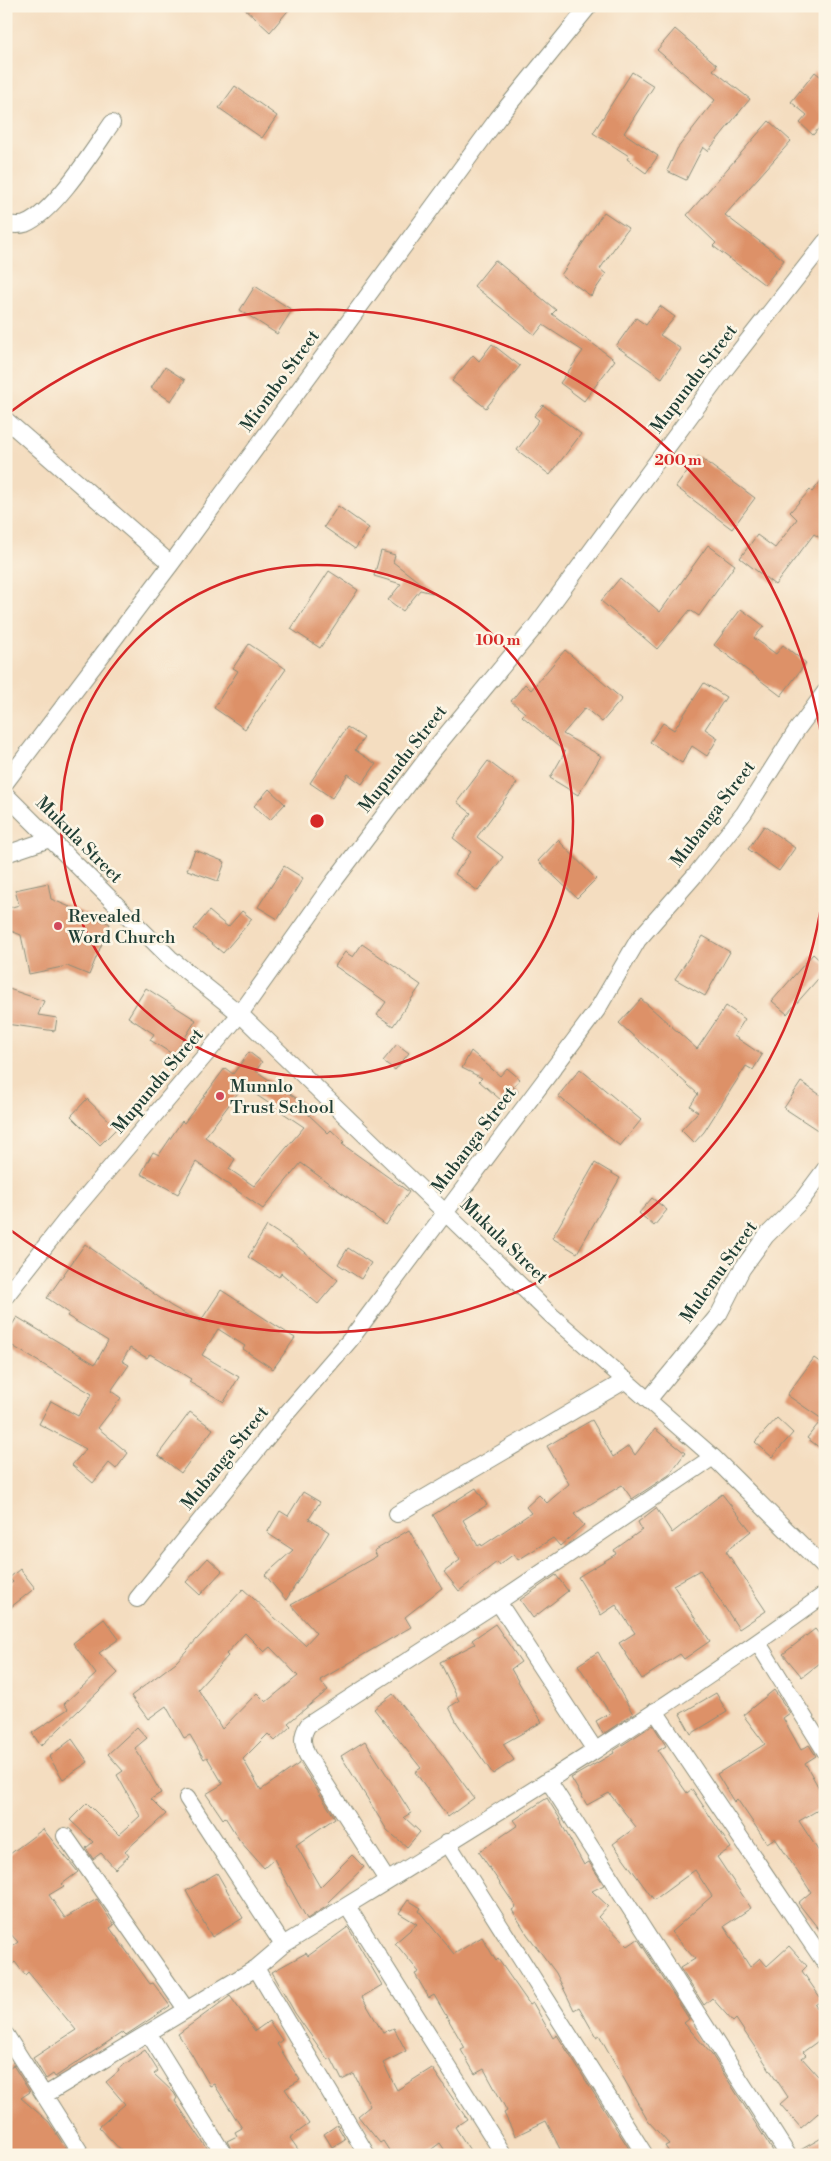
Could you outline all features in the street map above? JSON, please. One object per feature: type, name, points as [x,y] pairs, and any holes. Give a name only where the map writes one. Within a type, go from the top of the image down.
[{"type":"street","name":"Miombo Street","points":[[6,782],[171,564],[498,118],[590,6]]},
{"type":"street","points":[[6,224],[24,224],[43,212],[73,180],[112,123]]},
{"type":"street","name":"Mupundu Street","points":[[6,1296],[65,1221],[240,1014],[335,880],[413,777],[534,626],[716,381],[825,242]]},
{"type":"street","points":[[6,420],[171,564]]},
{"type":"street","name":"Mubanga Street","points":[[137,1599],[286,1414],[350,1340],[597,1010],[638,940],[695,875],[744,813],[796,731],[825,692]]},
{"type":"street","name":"Mukula Street","points":[[6,796],[170,958],[240,1014],[552,1316],[713,1457],[825,1568]]},
{"type":"street","points":[[6,854],[50,839]]},
{"type":"street","name":"Mulemu Street","points":[[649,1399],[719,1314],[742,1269],[766,1236],[802,1200],[825,1170]]},
{"type":"street","points":[[397,1514],[626,1380]]},
{"type":"street","points":[[387,1880],[306,1755],[302,1744],[302,1734],[308,1725],[498,1602],[713,1457]]},
{"type":"street","points":[[45,2095],[256,1968],[283,1946],[655,1711],[758,1643],[825,1594]]},
{"type":"street","points":[[498,1602],[595,1750]]},
{"type":"street","points":[[758,1643],[825,1752]]},
{"type":"street","points":[[655,1711],[825,1963]]},
{"type":"street","points":[[548,1780],[788,2155]]},
{"type":"street","points":[[187,1798],[283,1946]]},
{"type":"street","points":[[65,1836],[186,2009]]},
{"type":"street","points":[[447,1842],[645,2155]]},
{"type":"street","points":[[347,1906],[504,2155]]},
{"type":"street","points":[[256,1968],[368,2155]]},
{"type":"street","points":[[149,2034],[224,2155]]},
{"type":"street","points":[[6,2035],[82,2155]]},
{"type":"building","points":[[242,6],[292,6],[270,32]]},
{"type":"building","points":[[675,29],[717,65],[713,70],[750,99],[708,151],[703,147],[686,180],[667,171],[677,149],[715,100],[657,50]]},
{"type":"building","points":[[632,72],[654,86],[624,133],[658,156],[646,173],[627,159],[629,156],[593,133]]},
{"type":"building","points":[[815,72],[825,80],[825,121],[813,135],[800,123],[807,115],[791,102]]},
{"type":"building","points":[[235,86],[277,116],[262,138],[219,108]]},
{"type":"building","points":[[769,121],[791,141],[725,215],[784,260],[765,285],[713,246],[716,243],[687,215]]},
{"type":"building","points":[[604,212],[628,228],[600,269],[606,274],[591,296],[561,275]]},
{"type":"building","points":[[495,260],[556,310],[552,314],[615,360],[584,401],[560,383],[583,351],[543,325],[535,335],[474,286]]},
{"type":"building","points":[[255,286],[292,310],[277,334],[240,310]]},
{"type":"building","points":[[660,306],[675,317],[660,335],[681,349],[662,378],[616,346],[636,318],[646,325]]},
{"type":"building","points":[[492,344],[520,366],[486,408],[452,381],[473,355],[479,361]]},
{"type":"building","points":[[165,367],[185,380],[171,401],[151,388]]},
{"type":"building","points":[[543,405],[581,434],[550,475],[517,450],[539,420],[534,416]]},
{"type":"building","points":[[698,456],[755,498],[732,529],[676,487]]},
{"type":"building","points":[[825,476],[825,541],[814,534],[775,585],[740,558],[757,535],[775,548],[797,519],[790,512],[810,490],[812,492]]},
{"type":"building","points":[[338,506],[369,528],[355,549],[324,527]]},
{"type":"building","points":[[708,545],[735,565],[699,616],[690,610],[657,649],[601,601],[620,578],[660,612]]},
{"type":"building","points":[[381,551],[395,555],[393,562],[433,593],[420,590],[403,611],[388,600],[401,584],[374,576]]},
{"type":"building","points":[[329,571],[358,590],[320,648],[291,629]]},
{"type":"building","points":[[741,609],[764,626],[754,638],[776,654],[783,645],[806,663],[781,696],[714,645]]},
{"type":"building","points":[[249,644],[286,669],[245,729],[214,708],[238,671],[233,668]]},
{"type":"building","points":[[565,650],[622,699],[602,722],[585,708],[563,734],[601,756],[578,795],[550,778],[565,752],[522,716],[525,713],[511,701],[525,684],[531,690]]},
{"type":"building","points":[[704,683],[726,697],[705,729],[718,738],[707,756],[692,746],[682,763],[650,742],[663,723],[674,730]]},
{"type":"building","points":[[347,727],[364,738],[355,750],[376,764],[362,784],[348,774],[332,798],[310,783]]},
{"type":"building","points":[[488,761],[517,783],[477,837],[503,857],[478,891],[455,874],[471,852],[453,838],[471,813],[457,802]]},
{"type":"building","points":[[269,789],[285,804],[270,820],[254,806]]},
{"type":"building","points":[[764,826],[795,848],[779,871],[748,849]]},
{"type":"building","points":[[558,840],[596,879],[577,898],[538,861]]},
{"type":"building","points":[[195,850],[225,862],[218,881],[187,870]]},
{"type":"building","points":[[284,866],[303,878],[278,919],[258,907]]},
{"type":"building","name":"Revealed Word Church","points":[[48,883],[51,899],[110,924],[89,975],[67,966],[29,974],[21,935],[6,929],[6,914],[9,908],[19,905],[15,890]]},
{"type":"building","points":[[209,911],[228,927],[242,911],[252,919],[223,953],[194,929]]},
{"type":"building","points":[[703,936],[730,952],[705,996],[675,979]]},
{"type":"building","points":[[362,944],[421,985],[393,1026],[377,1015],[386,1002],[335,966],[345,952],[353,957]]},
{"type":"building","points":[[813,954],[825,965],[825,971],[787,1014],[772,1001]]},
{"type":"building","points":[[6,988],[44,1001],[38,1015],[57,1018],[55,1031],[6,1024]]},
{"type":"building","points":[[146,988],[196,1020],[174,1055],[150,1040],[154,1034],[128,1017]]},
{"type":"building","points":[[641,999],[697,1049],[726,1006],[745,1019],[734,1036],[762,1055],[753,1070],[746,1066],[704,1132],[694,1143],[681,1130],[698,1112],[690,1106],[698,1094],[619,1023]]},
{"type":"building","points":[[397,1044],[409,1053],[395,1070],[383,1061]]},
{"type":"building","points":[[471,1051],[500,1076],[507,1068],[520,1079],[513,1087],[518,1091],[515,1096],[509,1093],[502,1101],[479,1081],[482,1078],[462,1068]]},
{"type":"building","points":[[249,1052],[262,1062],[256,1071],[312,1109],[308,1114],[328,1133],[331,1130],[344,1142],[342,1144],[409,1192],[386,1225],[301,1163],[263,1209],[196,1162],[178,1194],[141,1174],[153,1152],[159,1155],[182,1121],[184,1123],[225,1068],[233,1074]],"holes":[[[243,1086],[304,1127],[254,1186],[229,1169],[235,1159],[205,1137]]]},
{"type":"building","points":[[580,1069],[641,1120],[620,1146],[558,1096]]},
{"type":"building","points":[[801,1082],[825,1098],[825,1135],[784,1108]]},
{"type":"building","points":[[87,1099],[117,1128],[100,1145],[71,1116]]},
{"type":"building","points":[[595,1163],[620,1178],[577,1253],[552,1238]]},
{"type":"building","points":[[652,1198],[667,1210],[654,1226],[639,1213]]},
{"type":"building","points":[[267,1226],[293,1243],[338,1280],[318,1304],[281,1273],[279,1277],[248,1257]]},
{"type":"building","points":[[85,1244],[171,1306],[200,1322],[221,1290],[295,1338],[273,1369],[243,1349],[245,1346],[218,1329],[202,1355],[239,1377],[224,1402],[189,1382],[191,1379],[150,1354],[147,1358],[130,1348],[122,1361],[129,1365],[111,1391],[121,1398],[98,1428],[128,1453],[116,1469],[109,1463],[93,1483],[72,1465],[86,1449],[39,1424],[51,1401],[78,1416],[92,1394],[6,1342],[6,1335],[17,1317],[95,1364],[108,1341],[67,1316],[69,1313],[47,1298]]},
{"type":"building","points":[[348,1248],[371,1263],[361,1279],[338,1264]]},
{"type":"building","points":[[814,1358],[825,1366],[825,1452],[807,1438],[822,1419],[787,1395]]},
{"type":"building","points":[[190,1412],[213,1429],[181,1473],[158,1455]]},
{"type":"building","points":[[777,1418],[793,1433],[772,1457],[755,1442]]},
{"type":"building","points":[[592,1420],[613,1457],[629,1446],[635,1455],[655,1429],[685,1453],[669,1475],[632,1499],[622,1485],[574,1514],[584,1525],[560,1546],[553,1538],[518,1560],[514,1554],[499,1565],[497,1562],[459,1591],[444,1572],[460,1560],[433,1515],[476,1488],[487,1505],[463,1520],[478,1546],[481,1544],[482,1546],[531,1513],[526,1507],[539,1495],[547,1503],[569,1484],[547,1446]]},
{"type":"building","points":[[303,1492],[320,1502],[309,1519],[329,1532],[286,1600],[265,1575],[293,1550],[267,1533],[280,1511],[288,1516]]},
{"type":"building","points":[[722,1494],[751,1531],[726,1551],[766,1611],[739,1629],[700,1570],[673,1585],[710,1641],[684,1659],[680,1654],[642,1679],[619,1643],[635,1633],[616,1605],[601,1615],[578,1577],[616,1554],[614,1550],[642,1530],[638,1522],[656,1508],[672,1533]]},
{"type":"building","points":[[409,1530],[442,1588],[405,1617],[411,1627],[320,1680],[328,1690],[288,1723],[291,1726],[275,1741],[268,1734],[243,1759],[261,1790],[300,1763],[335,1818],[296,1845],[320,1887],[352,1855],[364,1867],[328,1902],[329,1905],[307,1919],[274,1859],[264,1868],[240,1841],[225,1817],[223,1819],[206,1794],[223,1784],[207,1757],[204,1759],[190,1735],[184,1738],[166,1706],[148,1719],[131,1696],[176,1662],[243,1589],[305,1645],[316,1633],[291,1605],[377,1556],[374,1551]],"holes":[[[245,1633],[264,1652],[270,1647],[298,1676],[266,1702],[257,1693],[222,1729],[198,1689],[228,1656],[226,1654]]]},
{"type":"building","points":[[208,1558],[222,1571],[200,1595],[186,1582]]},
{"type":"building","points":[[20,1569],[35,1588],[6,1611],[6,1587],[13,1582],[9,1578]]},
{"type":"building","points":[[556,1575],[568,1591],[533,1618],[520,1600]]},
{"type":"building","points":[[104,1619],[119,1639],[99,1653],[118,1673],[41,1746],[32,1733],[68,1709],[64,1704],[96,1674],[73,1643]]},
{"type":"building","points":[[495,1624],[521,1662],[511,1669],[542,1722],[503,1744],[514,1760],[493,1774],[457,1723],[449,1707],[459,1701],[440,1662],[475,1644],[472,1640]]},
{"type":"building","points":[[815,1629],[825,1641],[825,1659],[802,1677],[783,1654]]},
{"type":"building","points":[[598,1652],[633,1714],[603,1734],[596,1721],[610,1713],[578,1665]]},
{"type":"building","points":[[774,1690],[790,1713],[783,1718],[801,1750],[809,1745],[816,1756],[805,1763],[825,1799],[825,1806],[799,1821],[825,1861],[825,1937],[798,1903],[811,1892],[775,1838],[767,1843],[737,1799],[734,1802],[717,1774],[765,1744],[743,1715]]},
{"type":"building","points":[[716,1693],[727,1712],[691,1734],[680,1714]]},
{"type":"building","points":[[393,1694],[441,1753],[474,1798],[448,1817],[415,1772],[421,1768],[374,1709]]},
{"type":"building","points":[[653,1725],[666,1746],[658,1751],[687,1793],[692,1789],[731,1848],[717,1857],[751,1908],[724,1926],[750,1967],[760,1958],[767,1966],[789,1946],[807,1966],[802,1971],[822,2000],[815,2005],[825,2018],[825,2036],[803,2052],[806,2055],[802,2058],[825,2084],[825,2107],[801,2128],[780,2104],[788,2097],[736,2019],[733,2022],[712,1998],[704,2005],[680,1968],[695,1959],[671,1932],[712,1896],[695,1870],[654,1900],[613,1844],[636,1827],[609,1793],[587,1805],[571,1778],[614,1753],[613,1751]]},
{"type":"building","points":[[137,1727],[147,1738],[135,1748],[161,1793],[151,1799],[166,1814],[125,1851],[129,1856],[115,1869],[101,1853],[93,1859],[86,1848],[93,1842],[70,1820],[87,1803],[119,1835],[140,1816],[117,1775],[123,1771],[108,1754]]},
{"type":"building","points":[[72,1739],[88,1762],[63,1779],[49,1757]]},
{"type":"building","points":[[365,1741],[411,1813],[404,1817],[420,1832],[407,1847],[387,1830],[341,1756]]},
{"type":"building","points":[[547,1798],[562,1822],[584,1865],[589,1862],[604,1885],[592,1891],[608,1906],[598,1917],[628,1946],[638,1939],[689,2019],[684,2023],[712,2055],[773,2151],[768,2155],[671,2155],[665,2146],[669,2144],[648,2121],[599,2035],[596,2037],[579,2007],[574,2010],[556,1973],[512,1910],[516,1907],[479,1852],[518,1825],[514,1820]]},
{"type":"building","points":[[43,1829],[78,1872],[62,1884],[64,1886],[49,1895],[65,1918],[97,1899],[114,1925],[110,1928],[150,1984],[153,1983],[170,2006],[126,2035],[123,2032],[55,2077],[53,2074],[46,2079],[33,2058],[76,2030],[28,1972],[25,1975],[15,1962],[6,1969],[6,1951],[18,1942],[6,1929],[6,1857]]},
{"type":"building","points":[[217,1873],[243,1918],[212,1937],[186,1891]]},
{"type":"building","points":[[408,1900],[421,1908],[419,1911],[454,1954],[482,1937],[496,1961],[498,1959],[530,2005],[533,2003],[553,2038],[557,2035],[633,2155],[563,2155],[546,2121],[515,2136],[504,2113],[507,2111],[484,2069],[475,2074],[461,2050],[465,2048],[434,1995],[429,1998],[415,1974],[419,1972],[395,1943],[417,1924],[399,1913]]},
{"type":"building","points":[[348,1927],[382,1985],[362,1997],[383,2033],[394,2028],[406,2051],[383,2063],[397,2090],[432,2068],[467,2119],[455,2127],[473,2155],[448,2155],[440,2143],[424,2155],[392,2155],[383,2141],[380,2143],[358,2116],[370,2106],[354,2074],[342,2080],[331,2058],[328,2060],[295,2013],[272,1972],[306,1953],[308,1956]]},
{"type":"building","points":[[230,1996],[255,2031],[269,2021],[282,2040],[277,2044],[300,2080],[285,2089],[309,2124],[290,2138],[302,2155],[234,2155],[227,2141],[237,2136],[235,2132],[242,2128],[214,2084],[210,2086],[178,2034]]},
{"type":"building","points":[[145,2050],[158,2071],[154,2074],[174,2093],[177,2098],[175,2101],[212,2155],[125,2155],[99,2127],[125,2104],[106,2082],[119,2071],[118,2069]]},
{"type":"building","points":[[13,2065],[30,2092],[21,2098],[49,2122],[70,2155],[6,2155],[6,2070]]},
{"type":"building","points":[[337,2125],[345,2139],[332,2147],[324,2134]]},
{"type":"building","points":[[825,2136],[825,2155],[798,2155],[797,2152]]},
{"type":"place","name":"Revealed Word Church","points":[[58,926]]},
{"type":"place","name":"Munnlo Trust School","points":[[220,1096]]}]
